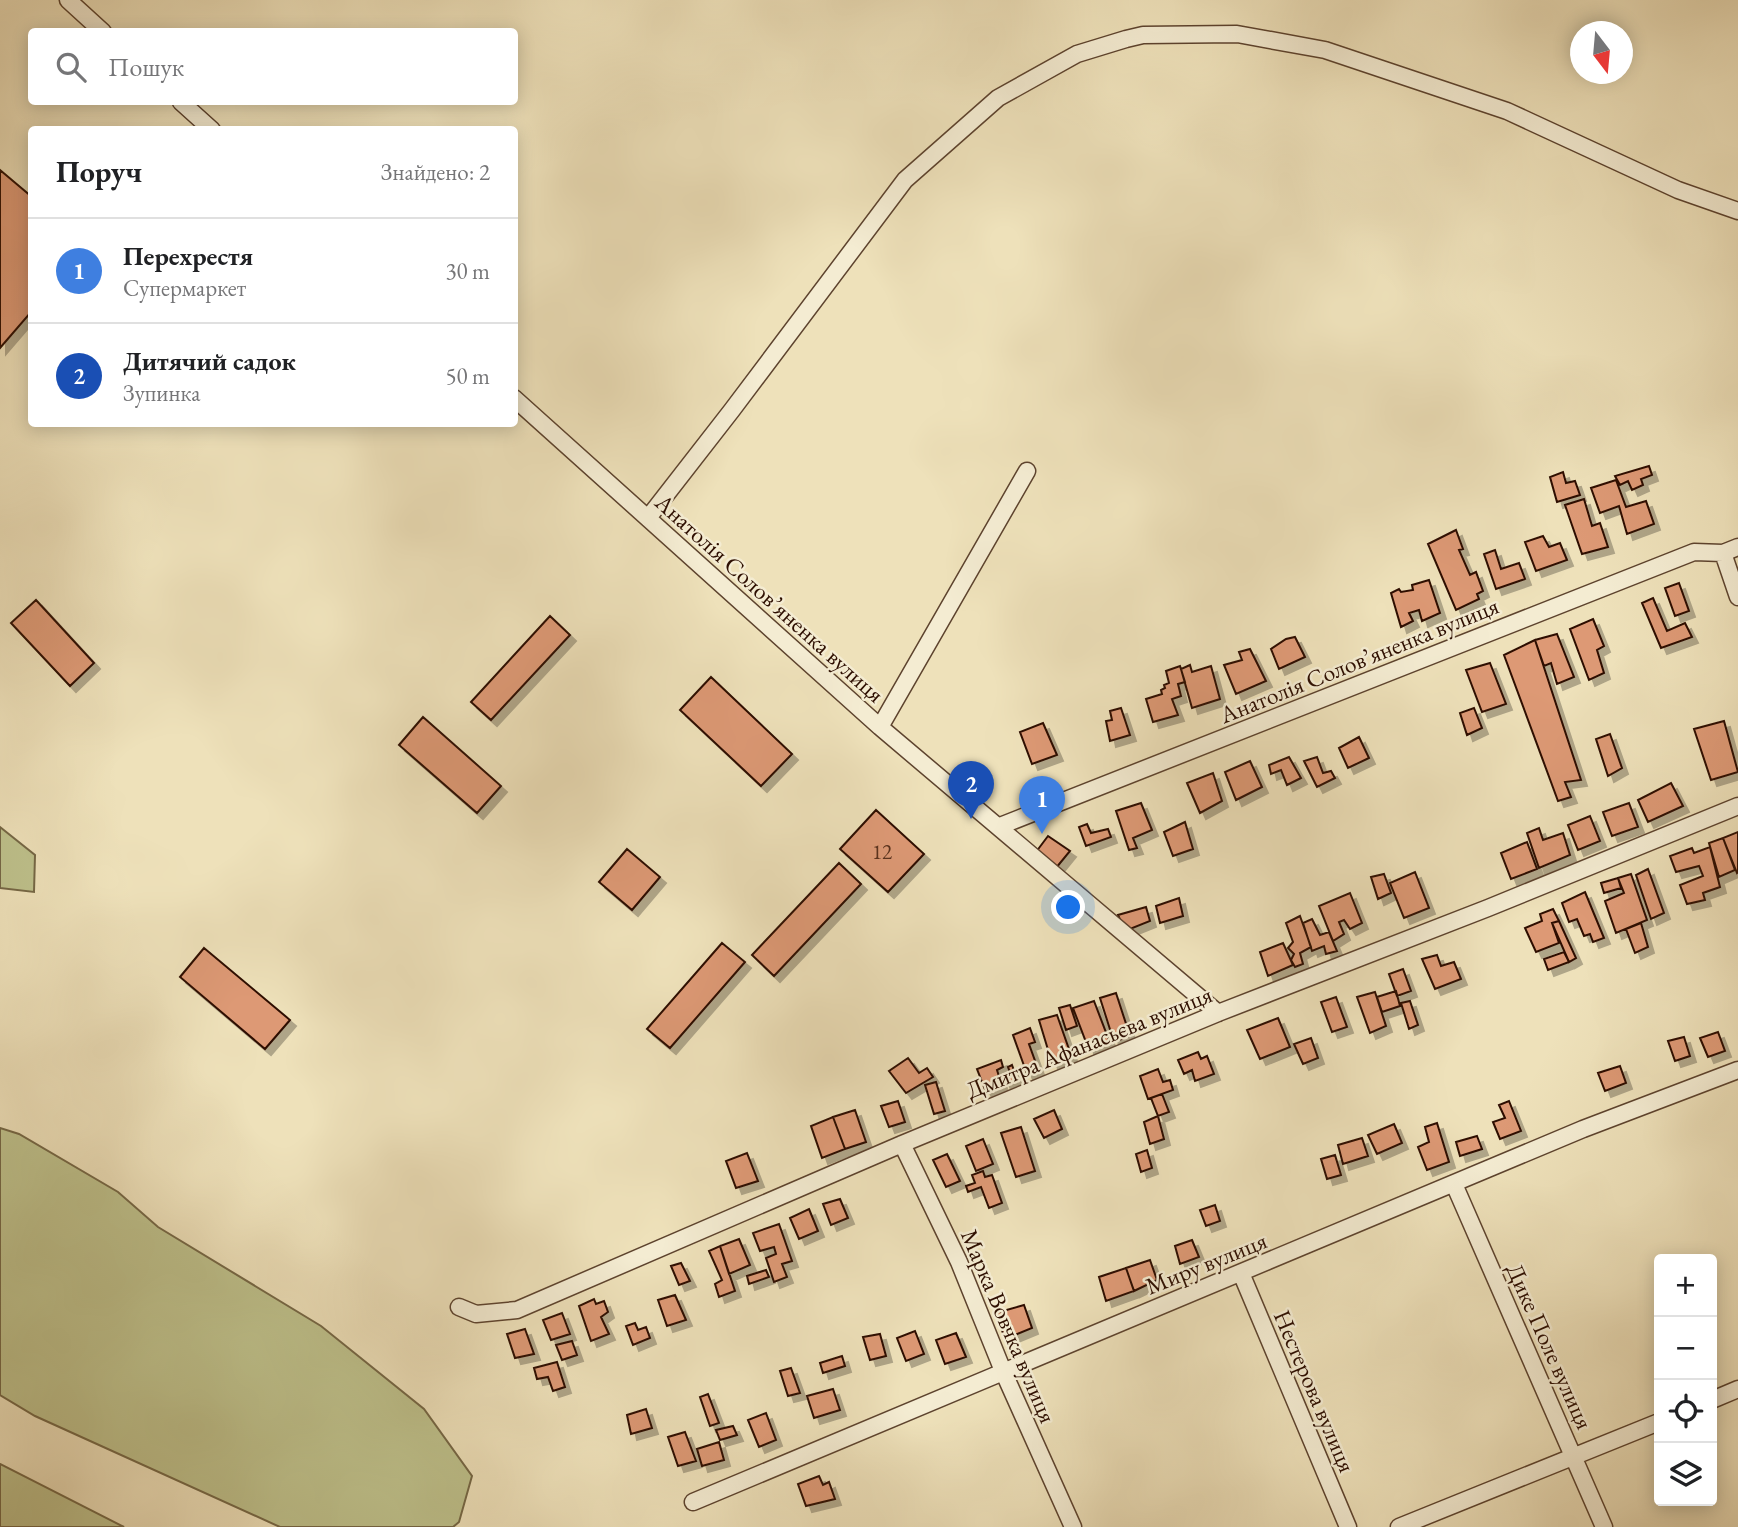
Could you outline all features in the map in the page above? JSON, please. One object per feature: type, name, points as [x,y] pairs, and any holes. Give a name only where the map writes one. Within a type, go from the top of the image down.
[{"type":"street","points":[[68,0],[99,28]]},
{"type":"street","points":[[648,518],[732,411],[905,180],[998,98],[1077,54],[1126,39],[1143,35],[1237,34],[1325,50],[1507,111],[1678,190],[1738,211]]},
{"type":"street","points":[[184,105],[208,126]]},
{"type":"street","name":"Анатолія Солов’яненка вулиця","points":[[518,402],[880,727],[1218,1013]]},
{"type":"street","points":[[880,727],[1027,471]]},
{"type":"street","points":[[1731,550],[1738,597]]},
{"type":"street","name":"Анатолія Солов’яненка вулиця","points":[[1000,826],[1694,552],[1731,550]]},
{"type":"street","name":"Дмитра Афанасьєва вулиця","points":[[459,1307],[476,1314],[516,1310],[902,1144],[1218,1013],[1488,908],[1738,806]]},
{"type":"street","name":"Миру вулиця","points":[[693,1502],[1583,1129],[1738,1070]]},
{"type":"street","name":"Марка Вовчка вулиця","points":[[902,1144],[959,1262],[1003,1371],[1073,1527]]},
{"type":"street","name":"Дике Поле вулиця","points":[[1454,1184],[1604,1527]]},
{"type":"street","name":"Нестерова вулиця","points":[[1241,1273],[1348,1527]]},
{"type":"street","points":[[1717,1398],[1738,1389]]},
{"type":"street","points":[[1399,1527],[1654,1424]]},
{"type":"green space","points":[[0,827],[35,855],[34,892],[0,888]]},
{"type":"green space","points":[[0,1128],[19,1134],[118,1192],[158,1227],[321,1326],[424,1409],[472,1476],[459,1522],[453,1527],[280,1527],[35,1416],[0,1395]]},
{"type":"green space","points":[[0,1464],[124,1527],[0,1527]]},
{"type":"building","points":[[0,170],[28,194],[28,316],[0,348]]},
{"type":"building","points":[[1649,466],[1652,475],[1641,479],[1643,485],[1632,490],[1628,481],[1620,485],[1615,476]]},
{"type":"building","points":[[1563,472],[1566,483],[1575,481],[1580,495],[1557,502],[1550,477]]},
{"type":"building","points":[[1616,480],[1626,507],[1646,501],[1654,524],[1627,534],[1619,506],[1600,513],[1591,488]]},
{"type":"building","points":[[1584,499],[1592,526],[1600,523],[1608,547],[1582,554],[1565,505]]},
{"type":"building","points":[[1456,530],[1463,549],[1459,550],[1470,575],[1476,572],[1483,591],[1477,594],[1479,599],[1456,610],[1428,544]]},
{"type":"building","points":[[1543,536],[1549,547],[1560,543],[1567,560],[1536,571],[1525,542]]},
{"type":"building","points":[[1495,550],[1501,569],[1519,563],[1525,579],[1496,589],[1484,554]]},
{"type":"building","points":[[1429,580],[1440,613],[1422,621],[1419,610],[1409,613],[1413,621],[1401,627],[1391,593],[1399,589],[1401,592],[1413,590],[1412,585]]},
{"type":"building","points":[[1679,583],[1689,611],[1675,616],[1665,588]]},
{"type":"building","points":[[1653,598],[1667,631],[1685,623],[1692,637],[1661,648],[1642,603]]},
{"type":"building","points":[[36,600],[94,663],[70,686],[11,623]]},
{"type":"building","points":[[550,616],[570,635],[491,720],[471,702]]},
{"type":"building","points":[[1593,619],[1604,646],[1597,650],[1604,673],[1589,680],[1570,629]]},
{"type":"building","points":[[1557,634],[1574,677],[1557,684],[1551,663],[1544,666],[1535,640]]},
{"type":"building","points":[[1295,637],[1305,657],[1279,669],[1271,649],[1286,639]]},
{"type":"building","points":[[1535,640],[1581,780],[1565,782],[1571,797],[1558,801],[1504,655]]},
{"type":"building","points":[[1250,649],[1266,681],[1236,694],[1224,665],[1242,660],[1239,652]]},
{"type":"building","points":[[1490,663],[1506,704],[1482,712],[1466,670]]},
{"type":"building","points":[[1190,665],[1192,672],[1211,666],[1220,699],[1192,708],[1181,669]]},
{"type":"building","points":[[1180,666],[1185,682],[1178,684],[1181,696],[1172,699],[1178,715],[1153,722],[1146,699],[1162,694],[1164,685],[1169,683],[1166,671]]},
{"type":"building","points":[[711,677],[792,754],[761,786],[680,710]]},
{"type":"building","points":[[1121,708],[1130,735],[1110,741],[1106,721],[1112,720],[1110,711]]},
{"type":"building","points":[[1474,708],[1482,728],[1467,735],[1460,713]]},
{"type":"building","points":[[423,717],[501,786],[477,813],[399,745]]},
{"type":"building","points":[[1724,721],[1738,772],[1711,780],[1694,729]]},
{"type":"building","points":[[1043,723],[1057,755],[1032,764],[1020,732]]},
{"type":"building","points":[[1610,734],[1622,768],[1608,776],[1596,739]]},
{"type":"building","points":[[1359,737],[1369,758],[1348,768],[1339,748]]},
{"type":"building","points":[[1289,757],[1301,778],[1287,785],[1281,770],[1271,774],[1269,765]]},
{"type":"building","points":[[1317,757],[1323,773],[1331,771],[1335,778],[1317,787],[1304,761]]},
{"type":"building","points":[[1250,761],[1262,787],[1236,800],[1225,772]]},
{"type":"building","points":[[1213,773],[1222,801],[1200,813],[1187,783]]},
{"type":"building","points":[[1671,783],[1683,806],[1648,822],[1638,800]]},
{"type":"building","points":[[1141,803],[1152,830],[1133,838],[1137,848],[1129,850],[1116,811]]},
{"type":"building","points":[[1629,803],[1638,827],[1612,836],[1603,812]]},
{"type":"building","points":[[876,810],[924,854],[888,892],[840,849]]},
{"type":"building","points":[[1590,816],[1600,841],[1578,850],[1568,825]]},
{"type":"building","points":[[1185,822],[1193,849],[1173,856],[1164,832]]},
{"type":"building","points":[[1087,824],[1091,833],[1108,829],[1111,837],[1086,846],[1079,827]]},
{"type":"building","points":[[1539,828],[1543,840],[1563,833],[1570,855],[1539,868],[1527,833]]},
{"type":"building","points":[[1738,832],[1738,872],[1737,873],[1723,838]]},
{"type":"building","points":[[1048,836],[1070,851],[1056,868],[1036,852]]},
{"type":"building","points":[[1723,838],[1735,870],[1719,877],[1709,843]]},
{"type":"building","points":[[1527,842],[1537,869],[1511,879],[1501,853]]},
{"type":"building","points":[[1710,847],[1720,887],[1703,893],[1705,900],[1687,904],[1680,885],[1703,876],[1699,866],[1676,872],[1670,856],[1692,848],[1694,853]]},
{"type":"building","points":[[627,849],[660,877],[632,910],[599,882]]},
{"type":"building","points":[[839,863],[861,884],[774,976],[752,955]]},
{"type":"building","points":[[1648,869],[1664,913],[1651,919],[1636,875]]},
{"type":"building","points":[[1415,872],[1429,908],[1404,918],[1390,883]]},
{"type":"building","points":[[1384,874],[1391,893],[1378,899],[1371,877]]},
{"type":"building","points":[[1631,874],[1647,920],[1616,933],[1605,901],[1624,893],[1618,878]]},
{"type":"building","points":[[1618,878],[1621,888],[1604,893],[1601,883]]},
{"type":"building","points":[[1585,892],[1604,938],[1593,942],[1590,934],[1584,936],[1577,919],[1569,922],[1562,903]]},
{"type":"building","points":[[1350,893],[1362,923],[1350,929],[1344,920],[1339,922],[1344,934],[1333,941],[1319,906]]},
{"type":"building","points":[[1179,898],[1183,916],[1160,923],[1156,906]]},
{"type":"building","points":[[1146,907],[1150,921],[1125,931],[1118,915]]},
{"type":"building","points":[[1553,909],[1559,921],[1552,923],[1559,943],[1536,952],[1525,928],[1542,921],[1540,914]]},
{"type":"building","points":[[1300,916],[1311,947],[1300,953],[1303,964],[1295,967],[1291,960],[1294,954],[1288,948],[1293,942],[1286,923]]},
{"type":"building","points":[[1312,919],[1320,935],[1329,932],[1337,951],[1326,954],[1324,946],[1312,951],[1303,923]]},
{"type":"building","points":[[1559,921],[1576,958],[1569,962],[1552,923]]},
{"type":"building","points":[[1641,923],[1648,947],[1635,953],[1626,929]]},
{"type":"building","points":[[722,943],[745,962],[670,1048],[647,1029]]},
{"type":"building","points":[[1283,943],[1293,965],[1268,976],[1260,952]]},
{"type":"building","points":[[204,948],[290,1020],[265,1049],[180,977]]},
{"type":"building","points":[[1564,952],[1569,962],[1548,970],[1544,959]]},
{"type":"building","points":[[1437,955],[1441,966],[1454,962],[1461,979],[1435,989],[1422,959]]},
{"type":"building","points":[[1403,969],[1411,991],[1397,996],[1389,974]]},
{"type":"building","points":[[1396,991],[1400,1006],[1382,1012],[1377,997]]},
{"type":"building","points":[[1375,992],[1386,1026],[1370,1033],[1357,997]]},
{"type":"building","points":[[1116,993],[1130,1036],[1114,1042],[1100,998]]},
{"type":"building","points":[[1336,997],[1347,1027],[1332,1032],[1321,1002]]},
{"type":"building","points":[[1094,1001],[1110,1043],[1089,1050],[1073,1008]]},
{"type":"building","points":[[1410,1001],[1418,1025],[1409,1029],[1401,1003]]},
{"type":"building","points":[[1070,1005],[1077,1026],[1066,1030],[1059,1008]]},
{"type":"building","points":[[1057,1015],[1071,1055],[1052,1063],[1039,1020]]},
{"type":"building","points":[[1278,1018],[1290,1047],[1260,1059],[1247,1030]]},
{"type":"building","points":[[1030,1028],[1035,1042],[1029,1044],[1038,1069],[1027,1074],[1013,1035]]},
{"type":"building","points":[[1718,1032],[1725,1051],[1708,1057],[1700,1038]]},
{"type":"building","points":[[1684,1037],[1690,1056],[1675,1061],[1668,1041]]},
{"type":"building","points":[[1311,1038],[1318,1058],[1303,1064],[1294,1044]]},
{"type":"building","points":[[1198,1052],[1201,1059],[1207,1056],[1214,1074],[1195,1081],[1192,1070],[1184,1074],[1178,1060]]},
{"type":"building","points":[[908,1058],[919,1073],[927,1068],[933,1077],[906,1093],[889,1071]]},
{"type":"building","points":[[1001,1060],[1003,1067],[997,1070],[1002,1086],[986,1092],[977,1069]]},
{"type":"building","points":[[1012,1065],[1018,1081],[1006,1086],[1003,1079],[1011,1075],[1008,1067]]},
{"type":"building","points":[[1620,1066],[1626,1083],[1605,1091],[1598,1073]]},
{"type":"building","points":[[1158,1069],[1163,1082],[1170,1080],[1173,1090],[1148,1099],[1140,1076]]},
{"type":"building","points":[[936,1082],[945,1111],[934,1114],[925,1085]]},
{"type":"building","points":[[1162,1094],[1169,1112],[1158,1116],[1151,1098]]},
{"type":"building","points":[[898,1101],[905,1122],[889,1127],[881,1106]]},
{"type":"building","points":[[1509,1101],[1521,1131],[1500,1139],[1493,1122],[1505,1118],[1499,1105]]},
{"type":"building","points":[[855,1110],[866,1142],[845,1149],[833,1117]]},
{"type":"building","points":[[1054,1110],[1062,1129],[1044,1138],[1034,1119]]},
{"type":"building","points":[[1158,1116],[1164,1139],[1150,1144],[1144,1122]]},
{"type":"building","points":[[833,1117],[845,1149],[822,1158],[811,1126]]},
{"type":"building","points":[[1437,1123],[1449,1162],[1427,1170],[1418,1147],[1429,1142],[1425,1127]]},
{"type":"building","points":[[1394,1124],[1402,1143],[1377,1154],[1368,1135]]},
{"type":"building","points":[[1021,1127],[1035,1171],[1016,1177],[1001,1133]]},
{"type":"building","points":[[1477,1136],[1482,1149],[1460,1156],[1456,1142]]},
{"type":"building","points":[[1362,1138],[1368,1156],[1343,1164],[1338,1145]]},
{"type":"building","points":[[983,1139],[993,1164],[976,1171],[966,1146]]},
{"type":"building","points":[[1147,1150],[1152,1168],[1141,1172],[1136,1154]]},
{"type":"building","points":[[747,1153],[758,1181],[736,1188],[726,1161]]},
{"type":"building","points":[[947,1154],[960,1181],[946,1187],[933,1160]]},
{"type":"building","points":[[1335,1155],[1341,1175],[1327,1179],[1321,1159]]},
{"type":"building","points":[[983,1171],[985,1177],[992,1175],[1002,1203],[989,1208],[981,1187],[968,1192],[966,1186],[975,1183],[972,1175]]},
{"type":"building","points":[[840,1199],[848,1218],[831,1225],[823,1204]]},
{"type":"building","points":[[1215,1205],[1220,1221],[1206,1226],[1200,1210]]},
{"type":"building","points":[[809,1209],[818,1231],[799,1239],[790,1218]]},
{"type":"building","points":[[779,1224],[792,1261],[782,1264],[787,1277],[774,1282],[766,1258],[776,1254],[774,1247],[760,1251],[753,1233]]},
{"type":"building","points":[[739,1239],[750,1265],[729,1274],[720,1246]]},
{"type":"building","points":[[1192,1240],[1199,1257],[1180,1264],[1175,1246]]},
{"type":"building","points":[[720,1246],[735,1291],[719,1297],[715,1284],[722,1280],[709,1251]]},
{"type":"building","points":[[1150,1260],[1157,1280],[1134,1291],[1126,1268]]},
{"type":"building","points":[[681,1263],[690,1281],[679,1285],[671,1266]]},
{"type":"building","points":[[1126,1268],[1134,1291],[1106,1301],[1099,1277]]},
{"type":"building","points":[[766,1270],[769,1277],[749,1284],[747,1276]]},
{"type":"building","points":[[675,1295],[686,1320],[667,1326],[658,1300]]},
{"type":"building","points":[[594,1299],[596,1304],[604,1301],[608,1312],[601,1317],[609,1334],[591,1341],[579,1306]]},
{"type":"building","points":[[1024,1305],[1032,1328],[1005,1339],[996,1313]]},
{"type":"building","points":[[562,1313],[570,1334],[551,1340],[543,1320]]},
{"type":"building","points":[[635,1323],[638,1330],[646,1327],[650,1338],[633,1345],[626,1326]]},
{"type":"building","points":[[525,1329],[534,1354],[515,1358],[507,1334]]},
{"type":"building","points":[[915,1331],[924,1354],[906,1361],[897,1338]]},
{"type":"building","points":[[956,1333],[966,1357],[945,1364],[936,1340]]},
{"type":"building","points":[[880,1334],[886,1356],[870,1360],[863,1337]]},
{"type":"building","points":[[572,1341],[577,1355],[562,1360],[556,1345]]},
{"type":"building","points":[[842,1356],[845,1366],[823,1373],[820,1363]]},
{"type":"building","points":[[557,1362],[565,1387],[553,1391],[548,1377],[537,1379],[534,1368]]},
{"type":"building","points":[[791,1368],[800,1393],[788,1396],[780,1371]]},
{"type":"building","points":[[833,1389],[840,1410],[814,1418],[807,1396]]},
{"type":"building","points":[[708,1394],[719,1423],[710,1426],[700,1397]]},
{"type":"building","points":[[646,1409],[652,1428],[631,1434],[627,1415]]},
{"type":"building","points":[[766,1413],[776,1440],[759,1447],[748,1420]]},
{"type":"building","points":[[733,1426],[737,1435],[720,1440],[716,1430]]},
{"type":"building","points":[[685,1432],[696,1461],[678,1466],[668,1437]]},
{"type":"building","points":[[719,1442],[724,1460],[702,1466],[697,1449]]},
{"type":"building","points":[[819,1476],[823,1485],[829,1482],[835,1499],[806,1506],[798,1484]]},
{"type":"place","name":"Дитячий садок","points":[[971,819]]},
{"type":"place","name":"Перехрестя","points":[[1042,834]]}]
